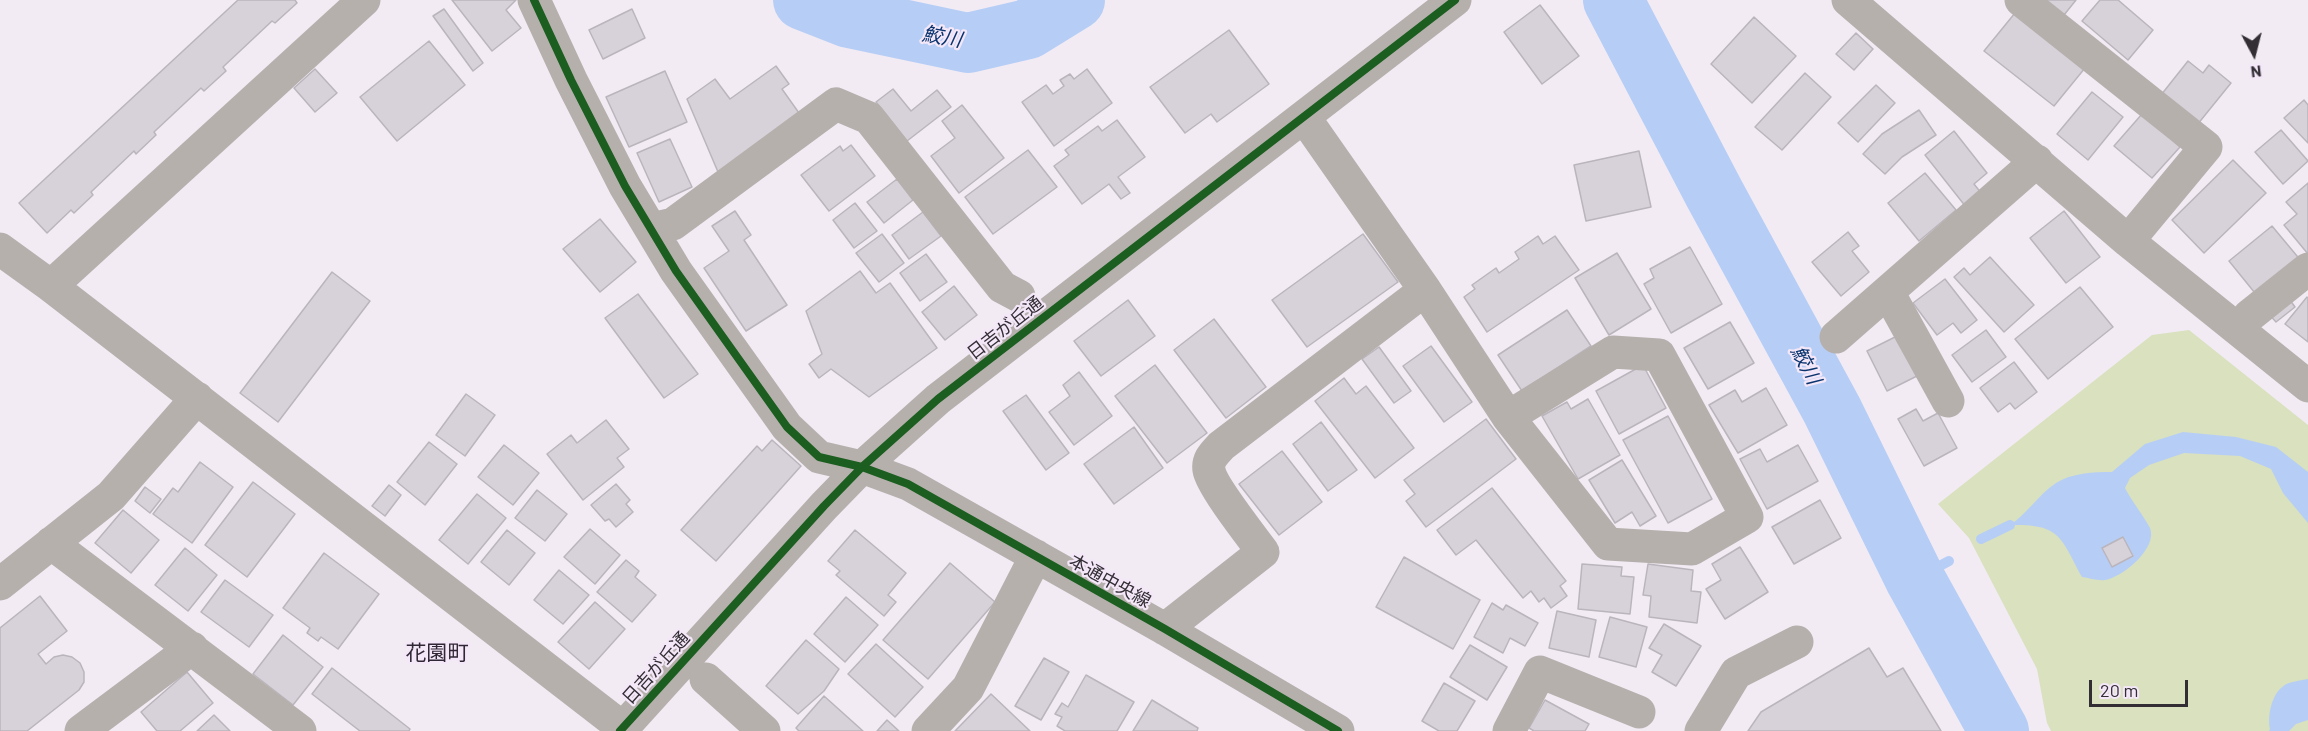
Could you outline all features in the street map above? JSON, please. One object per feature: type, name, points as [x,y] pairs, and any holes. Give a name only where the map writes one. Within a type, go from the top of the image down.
[{"type":"street","points":[[51,285],[364,0]]},
{"type":"street","name":"本通中央線","points":[[534,0],[571,80],[620,176],[676,271],[787,427],[819,457],[862,467],[908,484],[1165,629],[1338,731]]},
{"type":"street","name":"日吉が丘通","points":[[622,729],[775,559],[862,467],[939,399],[1034,323],[1455,0]]},
{"type":"street","points":[[1848,0],[2128,241],[2308,386]]},
{"type":"street","points":[[2021,0],[2206,147],[2128,241]]},
{"type":"street","points":[[651,229],[673,224],[836,104],[869,118],[1002,287],[1019,296]]},
{"type":"street","points":[[1304,117],[1425,290],[1508,417],[1608,544],[1692,549],[1747,518],[1659,355],[1613,352],[1508,417]]},
{"type":"street","points":[[1836,337],[2037,161]]},
{"type":"street","points":[[0,249],[51,285],[622,729]]},
{"type":"street","points":[[2249,316],[2308,269]]},
{"type":"street","points":[[1165,629],[1263,552],[1214,483],[1208,469],[1211,456],[1425,290]]},
{"type":"street","points":[[1888,292],[1948,401]]},
{"type":"street","points":[[0,584],[111,496],[197,398]]},
{"type":"street","points":[[51,543],[300,731]]},
{"type":"street","points":[[928,731],[968,688],[1036,556]]},
{"type":"street","points":[[1701,731],[1736,673],[1797,642]]},
{"type":"street","points":[[81,731],[192,648]]},
{"type":"street","points":[[1509,731],[1540,672],[1639,712]]},
{"type":"street","points":[[706,679],[764,731]]},
{"type":"green space","points":[[2189,330],[2308,425],[2308,731],[2051,731],[2047,723],[2037,669],[1969,538],[1938,504],[2152,335]]},
{"type":"water","points":[[2183,432],[2236,437],[2276,447],[2308,472],[2308,523],[2283,493],[2271,469],[2240,456],[2184,453],[2149,465],[2130,478],[2125,488],[2150,528],[2151,536],[2149,544],[2137,560],[2129,568],[2112,578],[2096,580],[2082,577],[2063,542],[2049,530],[2027,525],[2010,525],[2056,483],[2083,474],[2112,472],[2145,444]]},
{"type":"water","points":[[2308,679],[2308,720],[2296,724],[2289,731],[2269,731],[2270,710],[2278,691],[2289,683]]},
{"type":"building","points":[[238,0],[295,0],[297,3],[275,23],[272,21],[223,67],[226,71],[204,91],[201,88],[154,132],[156,135],[136,154],[134,151],[91,192],[93,195],[74,213],[71,210],[47,233],[19,203]]},
{"type":"building","points":[[452,0],[516,0],[506,10],[521,28],[492,51]]},
{"type":"building","points":[[2045,0],[2076,0],[2064,15]]},
{"type":"building","points":[[2100,0],[2118,0],[2153,30],[2128,60],[2082,21]]},
{"type":"building","points":[[1540,5],[1579,56],[1542,84],[1504,32]]},
{"type":"building","points":[[444,9],[483,63],[473,71],[433,16]]},
{"type":"building","points":[[632,9],[645,38],[603,59],[589,30]]},
{"type":"building","points":[[2015,13],[2085,68],[2054,106],[1984,51]]},
{"type":"building","points":[[1754,17],[1796,56],[1752,103],[1711,64]]},
{"type":"building","points":[[1229,30],[1269,84],[1217,122],[1211,114],[1185,133],[1150,87]]},
{"type":"building","points":[[1856,33],[1873,49],[1854,70],[1836,54]]},
{"type":"building","points":[[429,41],[465,85],[397,141],[360,97]]},
{"type":"building","points":[[2188,61],[2203,73],[2209,65],[2231,83],[2197,125],[2161,95]]},
{"type":"building","points":[[776,66],[789,84],[782,89],[799,113],[718,172],[687,99],[715,79],[730,99]]},
{"type":"building","points":[[315,69],[337,93],[315,112],[294,88]]},
{"type":"building","points":[[1087,69],[1112,103],[1054,146],[1022,102],[1046,85],[1053,94],[1064,86],[1060,80],[1070,74],[1074,79]]},
{"type":"building","points":[[665,71],[687,122],[629,147],[606,97]]},
{"type":"building","points":[[1805,73],[1831,97],[1782,150],[1755,127]]},
{"type":"building","points":[[1876,85],[1895,103],[1858,142],[1838,123]]},
{"type":"building","points":[[893,89],[911,111],[937,90],[951,107],[907,141],[876,102]]},
{"type":"building","points":[[2092,92],[2123,117],[2088,160],[2057,134]]},
{"type":"building","points":[[2304,100],[2308,105],[2308,143],[2284,118]]},
{"type":"building","points":[[962,105],[1004,158],[959,193],[931,156],[955,138],[942,121]]},
{"type":"building","points":[[1919,110],[1936,135],[1902,157],[1885,174],[1863,154],[1882,134]]},
{"type":"building","points":[[2142,114],[2180,147],[2152,178],[2114,146]]},
{"type":"building","points":[[1117,120],[1145,157],[1118,177],[1130,193],[1121,199],[1109,184],[1082,204],[1054,166],[1069,155],[1065,150],[1098,126],[1102,131]]},
{"type":"building","points":[[2281,130],[2308,161],[2283,184],[2255,152]]},
{"type":"building","points":[[1954,131],[1987,173],[1974,184],[1982,194],[1966,207],[1925,155]]},
{"type":"building","points":[[670,139],[692,187],[659,202],[637,153]]},
{"type":"building","points":[[851,145],[875,176],[829,211],[801,175],[840,146],[843,151]]},
{"type":"building","points":[[1028,150],[1057,187],[993,234],[965,197]]},
{"type":"building","points":[[1639,151],[1651,207],[1586,221],[1574,165]]},
{"type":"building","points":[[2233,160],[2266,193],[2204,253],[2172,220]]},
{"type":"building","points":[[1925,173],[1956,210],[1919,241],[1888,203]]},
{"type":"building","points":[[897,179],[913,200],[884,223],[867,202]]},
{"type":"building","points":[[2308,183],[2308,254],[2284,225],[2297,214],[2286,202]]},
{"type":"building","points":[[855,203],[877,231],[854,248],[833,220]]},
{"type":"building","points":[[735,211],[751,235],[744,240],[787,305],[746,331],[704,268],[729,251],[712,226]]},
{"type":"building","points":[[2064,211],[2100,257],[2066,283],[2030,238]]},
{"type":"building","points":[[923,212],[941,236],[909,259],[892,235]]},
{"type":"building","points":[[600,219],[636,262],[600,292],[563,249]]},
{"type":"building","points":[[2272,226],[2302,262],[2259,298],[2229,261]]},
{"type":"building","points":[[1848,232],[1859,246],[1852,251],[1869,272],[1841,296],[1812,262]]},
{"type":"building","points":[[882,234],[904,263],[879,282],[856,253]]},
{"type":"building","points":[[1363,234],[1398,282],[1307,347],[1272,300]]},
{"type":"building","points":[[1538,236],[1543,244],[1555,236],[1579,270],[1487,332],[1464,297],[1475,289],[1472,285],[1496,268],[1499,273],[1519,259],[1515,252]]},
{"type":"building","points":[[1690,247],[1722,304],[1671,333],[1644,284],[1654,278],[1650,269]]},
{"type":"building","points":[[1617,253],[1651,309],[1609,335],[1575,278]]},
{"type":"building","points":[[926,254],[947,282],[920,301],[900,273]]},
{"type":"building","points":[[1990,257],[2034,305],[2004,332],[1954,277],[1964,268],[1970,275]]},
{"type":"building","points":[[860,271],[876,293],[890,283],[937,348],[869,397],[831,369],[819,378],[809,364],[822,354],[806,311]]},
{"type":"building","points":[[332,272],[370,301],[278,422],[240,393]]},
{"type":"building","points":[[1945,279],[1977,320],[1961,333],[1953,323],[1937,335],[1913,303]]},
{"type":"building","points":[[954,286],[977,315],[945,340],[922,312]]},
{"type":"building","points":[[2080,287],[2113,327],[2048,379],[2015,339]]},
{"type":"building","points":[[638,294],[698,374],[664,398],[605,318]]},
{"type":"building","points":[[2287,296],[2295,307],[2276,322],[2267,312]]},
{"type":"building","points":[[2308,298],[2308,342],[2285,324]]},
{"type":"building","points":[[1128,300],[1155,336],[1101,376],[1074,341]]},
{"type":"building","points":[[1567,310],[1591,346],[1522,391],[1498,355]]},
{"type":"building","points":[[1214,319],[1266,387],[1226,418],[1174,350]]},
{"type":"building","points":[[1730,322],[1754,363],[1708,389],[1684,348]]},
{"type":"building","points":[[1986,330],[2006,357],[1972,382],[1952,355]]},
{"type":"building","points":[[1899,335],[1919,375],[1887,391],[1867,351]]},
{"type":"building","points":[[1431,346],[1472,402],[1444,422],[1403,366]]},
{"type":"building","points":[[1379,347],[1411,391],[1394,403],[1362,359]]},
{"type":"building","points":[[2014,362],[2037,392],[2015,409],[2010,403],[1998,412],[1980,388]]},
{"type":"building","points":[[1155,365],[1207,433],[1167,463],[1115,396]]},
{"type":"building","points":[[1643,365],[1666,408],[1619,434],[1596,391]]},
{"type":"building","points":[[1079,372],[1112,416],[1074,445],[1049,412],[1070,396],[1063,385]]},
{"type":"building","points":[[1344,378],[1356,394],[1366,386],[1414,448],[1375,478],[1315,401]]},
{"type":"building","points":[[1766,388],[1787,425],[1738,453],[1709,405],[1735,390],[1742,402]]},
{"type":"building","points":[[466,394],[495,415],[465,456],[436,435]]},
{"type":"building","points":[[1026,395],[1069,453],[1046,470],[1003,411]]},
{"type":"building","points":[[1588,399],[1620,455],[1578,479],[1542,416],[1567,402],[1571,409]]},
{"type":"building","points":[[1916,409],[1923,421],[1938,413],[1957,448],[1924,466],[1898,419]]},
{"type":"building","points":[[1668,416],[1712,499],[1668,523],[1623,440]]},
{"type":"building","points":[[1486,419],[1516,459],[1426,527],[1406,501],[1415,494],[1404,480]]},
{"type":"building","points":[[606,420],[629,449],[617,458],[624,467],[583,500],[547,454],[571,435],[577,443]]},
{"type":"building","points":[[1321,422],[1357,470],[1328,491],[1293,444]]},
{"type":"building","points":[[1134,427],[1163,468],[1114,504],[1084,464]]},
{"type":"building","points":[[772,440],[801,466],[716,561],[681,530],[757,446],[762,451]]},
{"type":"building","points":[[429,442],[457,464],[425,505],[397,482]]},
{"type":"building","points":[[504,445],[539,473],[513,505],[478,477]]},
{"type":"building","points":[[1798,445],[1818,481],[1767,509],[1740,459],[1760,449],[1767,462]]},
{"type":"building","points":[[1282,451],[1322,502],[1279,535],[1239,484]]},
{"type":"building","points":[[1622,460],[1656,516],[1640,526],[1632,512],[1615,523],[1589,480]]},
{"type":"building","points":[[200,462],[233,487],[192,543],[153,514],[173,488],[178,492]]},
{"type":"building","points":[[253,482],[295,514],[247,577],[205,545]]},
{"type":"building","points":[[616,484],[630,500],[626,504],[633,512],[616,527],[609,519],[605,521],[591,505]]},
{"type":"building","points":[[389,485],[401,495],[385,516],[372,506]]},
{"type":"building","points":[[145,487],[161,499],[150,513],[135,501]]},
{"type":"building","points":[[1492,488],[1566,581],[1560,586],[1567,596],[1551,608],[1544,598],[1539,602],[1531,591],[1523,598],[1476,540],[1456,555],[1437,530]]},
{"type":"building","points":[[537,490],[567,514],[545,541],[515,518]]},
{"type":"building","points":[[477,494],[506,518],[468,564],[439,540]]},
{"type":"building","points":[[1820,500],[1841,538],[1794,564],[1772,527]]},
{"type":"building","points":[[123,510],[159,540],[131,573],[95,543]]},
{"type":"building","points":[[590,529],[620,555],[595,584],[564,557]]},
{"type":"building","points":[[507,530],[535,553],[509,585],[481,562]]},
{"type":"building","points":[[855,530],[906,573],[888,595],[896,602],[884,616],[836,575],[840,571],[828,561]]},
{"type":"building","points":[[2123,537],[2133,556],[2112,567],[2102,548]]},
{"type":"building","points":[[1740,547],[1768,592],[1725,619],[1706,589],[1721,580],[1712,564]]},
{"type":"building","points":[[185,548],[217,575],[188,611],[155,585]]},
{"type":"building","points":[[324,553],[379,594],[338,649],[321,637],[318,641],[307,633],[310,628],[283,608]]},
{"type":"building","points":[[1404,557],[1480,600],[1453,649],[1376,607]]},
{"type":"building","points":[[626,560],[639,571],[635,577],[656,595],[632,622],[597,592]]},
{"type":"building","points":[[950,563],[995,602],[928,679],[883,640]]},
{"type":"building","points":[[1582,564],[1622,567],[1621,576],[1634,577],[1630,614],[1578,609]]},
{"type":"building","points":[[1648,564],[1693,570],[1691,591],[1701,592],[1697,623],[1649,617],[1651,596],[1643,595]]},
{"type":"building","points":[[559,570],[589,595],[563,624],[534,600]]},
{"type":"building","points":[[225,580],[273,615],[249,647],[201,612]]},
{"type":"building","points":[[40,596],[67,631],[38,654],[46,664],[54,657],[63,655],[72,657],[80,663],[84,672],[84,682],[79,690],[27,731],[0,731],[0,628]]},
{"type":"building","points":[[846,597],[878,625],[845,662],[814,634]]},
{"type":"building","points":[[595,602],[625,629],[589,669],[558,642]]},
{"type":"building","points":[[1492,603],[1503,610],[1506,605],[1538,623],[1525,646],[1510,638],[1503,653],[1474,637]]},
{"type":"building","points":[[1557,611],[1596,620],[1589,657],[1549,648]]},
{"type":"building","points":[[1610,617],[1647,627],[1636,667],[1599,657]]},
{"type":"building","points":[[1664,624],[1701,646],[1676,686],[1652,672],[1662,655],[1649,648]]},
{"type":"building","points":[[283,635],[323,667],[293,705],[253,674]]},
{"type":"building","points":[[806,640],[839,669],[824,691],[798,714],[766,686]]},
{"type":"building","points":[[876,644],[923,687],[895,717],[848,674]]},
{"type":"building","points":[[1470,645],[1507,667],[1487,700],[1450,677]]},
{"type":"building","points":[[1869,648],[1887,677],[1903,668],[1941,731],[1748,731],[1761,712]]},
{"type":"building","points":[[1044,658],[1069,672],[1041,720],[1015,706]]},
{"type":"building","points":[[332,668],[410,729],[409,731],[360,731],[312,694]]},
{"type":"building","points":[[187,672],[213,703],[180,731],[157,731],[141,712]]},
{"type":"building","points":[[1086,675],[1134,702],[1117,731],[1065,731],[1057,726],[1062,717],[1055,714],[1062,703],[1068,707]]},
{"type":"building","points":[[1444,683],[1475,701],[1457,731],[1439,731],[1422,721]]},
{"type":"building","points":[[991,694],[1030,731],[955,731]]},
{"type":"building","points":[[824,696],[863,731],[799,731],[796,728]]},
{"type":"building","points":[[1152,700],[1198,728],[1197,731],[1133,731]]},
{"type":"building","points":[[1545,700],[1589,724],[1585,731],[1534,731],[1529,728]]},
{"type":"building","points":[[214,715],[230,731],[197,731]]},
{"type":"building","points":[[887,720],[899,731],[877,731]]},
{"type":"waterway","name":"鮫川","points":[[803,0],[849,18],[968,43],[1028,29],[1075,0]]},
{"type":"waterway","name":"鮫川","points":[[1613,0],[1714,193],[1832,410],[1915,579],[1999,731]]},
{"type":"waterway","points":[[1981,539],[2010,525]]},
{"type":"waterway","points":[[1915,579],[1949,561]]},
{"type":"cycle path","points":[[534,0],[571,80],[625,186],[676,271],[787,427],[819,457],[862,467],[908,484],[1165,629],[1338,731]]},
{"type":"cycle path","points":[[620,731],[824,506],[862,467],[938,399],[1455,0]]},
{"type":"district","name":"花園町","points":[[437,653]]}]
